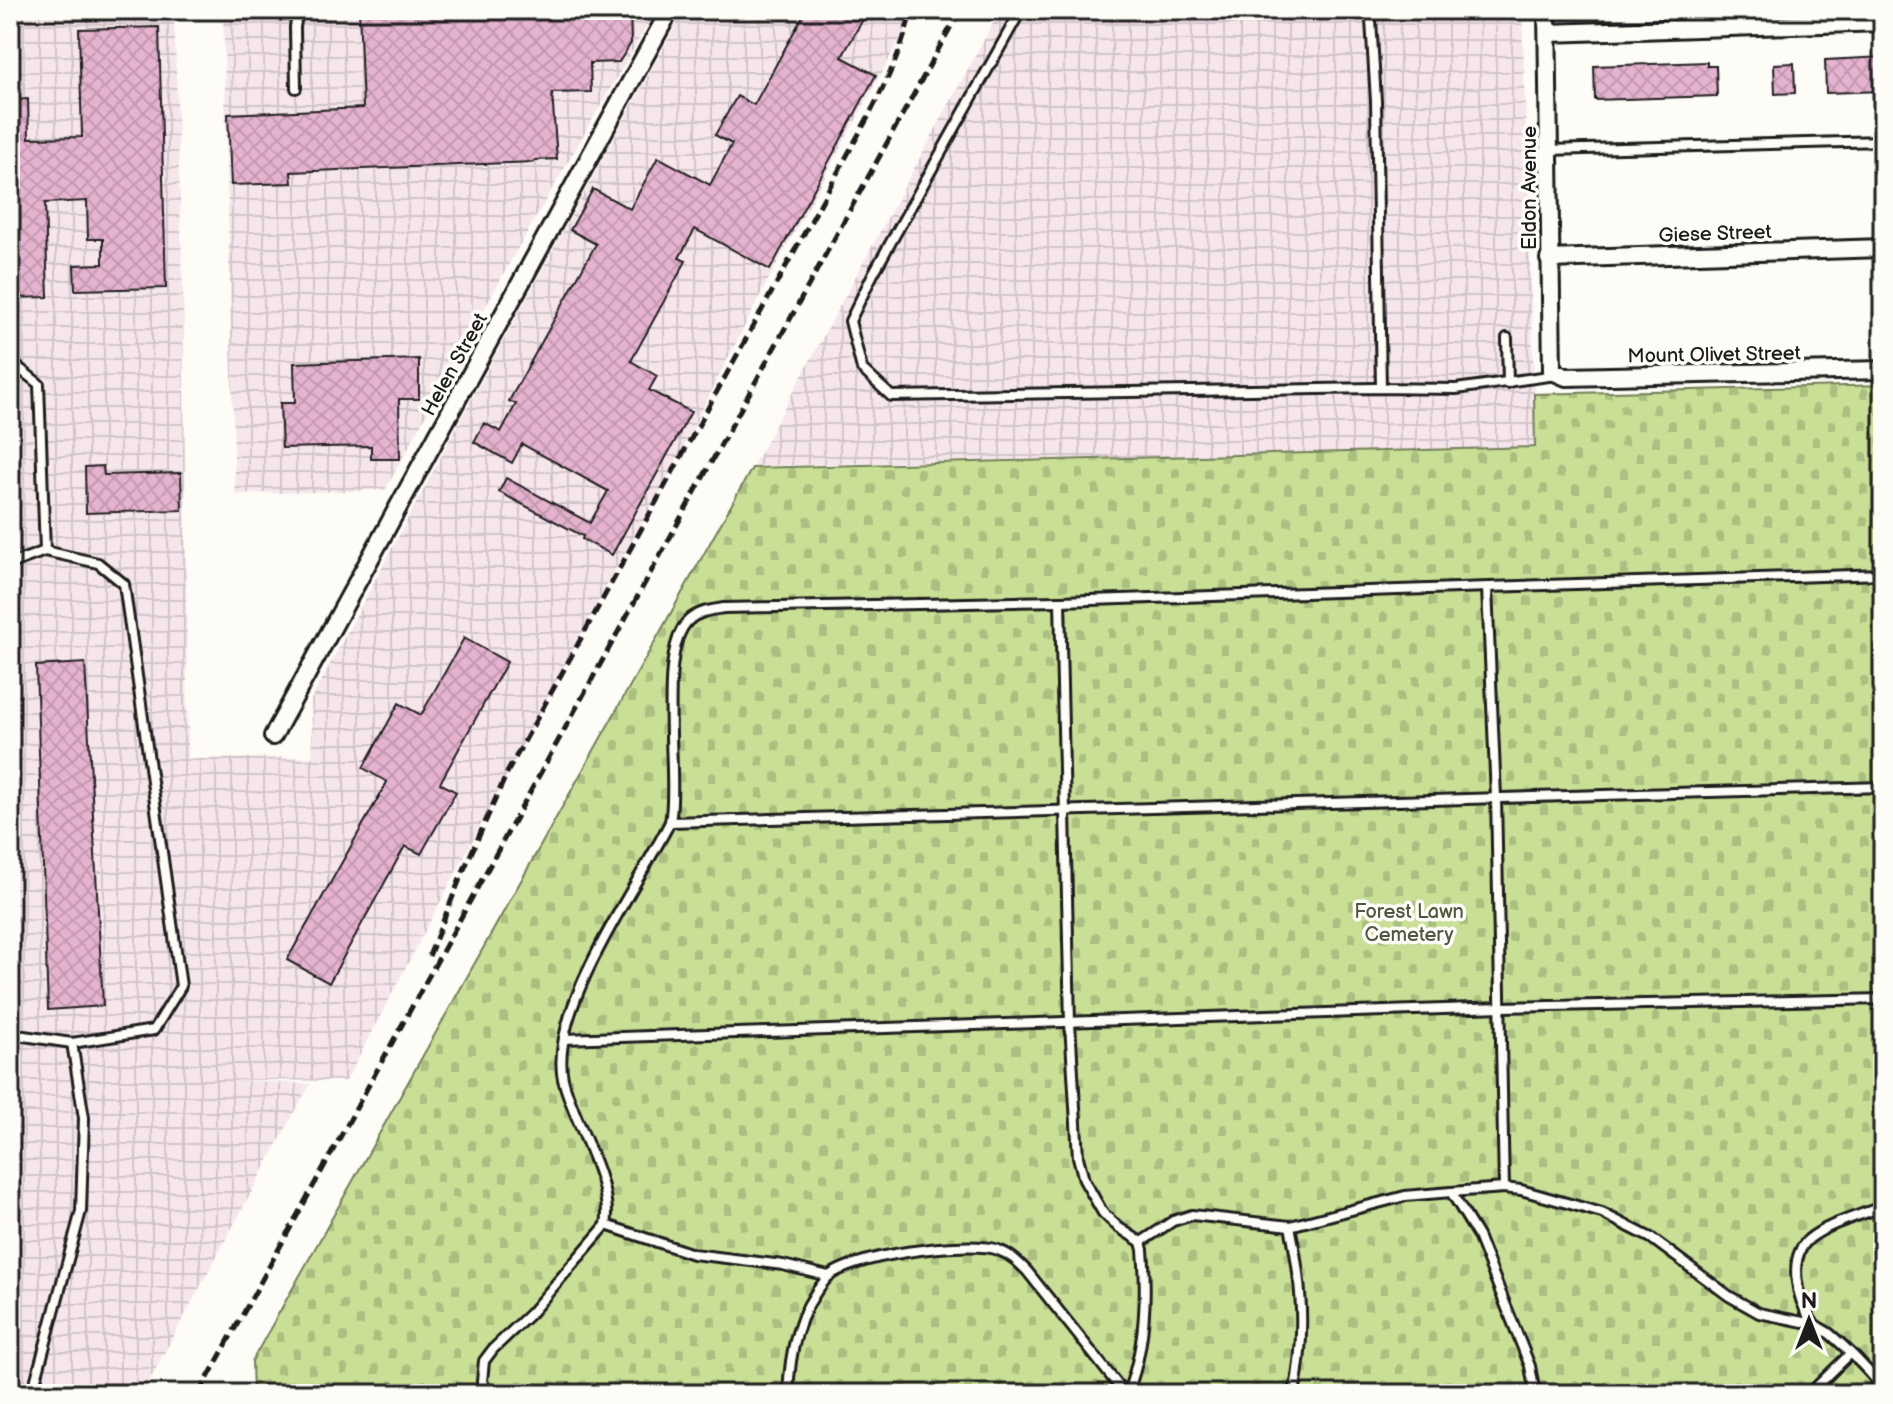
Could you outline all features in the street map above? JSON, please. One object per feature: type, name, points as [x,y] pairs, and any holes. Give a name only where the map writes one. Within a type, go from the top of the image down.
[{"type":"street","name":"Helen Street","points":[[273,736],[670,10]]},
{"type":"street","name":"Eldon Avenue","points":[[1547,10],[1549,259],[1554,370]]},
{"type":"street","points":[[1548,33],[1883,22]]},
{"type":"street","name":"Giese Street","points":[[1549,259],[1883,248]]},
{"type":"street","name":"Mount Olivet Street","points":[[1554,370],[1582,376],[1883,370]]},
{"type":"lane","points":[[296,88],[295,27],[298,10]]},
{"type":"lane","points":[[1021,10],[873,274],[850,321],[862,369],[891,396],[1456,389],[1508,383],[1554,370]]},
{"type":"lane","points":[[1364,10],[1371,20],[1376,101],[1381,388]]},
{"type":"lane","points":[[1548,150],[1883,141]]},
{"type":"lane","points":[[1507,338],[1508,383]]},
{"type":"lane","points":[[10,361],[39,384],[45,551]]},
{"type":"lane","points":[[10,564],[45,551],[98,563],[124,584],[181,986],[154,1030],[72,1043],[10,1034]]},
{"type":"lane","points":[[487,1394],[482,1381],[484,1361],[531,1313],[606,1225],[608,1207],[603,1188],[563,1080],[561,1061],[564,1039],[581,984],[670,822],[674,783],[673,653],[678,634],[688,620],[702,612],[724,608],[1060,601],[1883,574]]},
{"type":"lane","points":[[1487,588],[1502,1007],[1504,1188]]},
{"type":"lane","points":[[1060,601],[1070,1023],[1076,1134],[1084,1180],[1103,1213],[1141,1242],[1144,1261],[1143,1320],[1137,1365],[1126,1394]]},
{"type":"lane","points":[[670,822],[1883,787]]},
{"type":"lane","points":[[564,1039],[1502,1007],[1883,999]]},
{"type":"lane","points":[[32,1394],[81,1211],[84,1118],[72,1043]]},
{"type":"lane","points":[[1141,1242],[1173,1221],[1192,1215],[1290,1226],[1405,1196],[1504,1188],[1547,1196],[1602,1213],[1651,1238],[1729,1296],[1759,1313],[1813,1324],[1827,1331],[1883,1388]]},
{"type":"lane","points":[[1451,1192],[1466,1211],[1478,1236],[1530,1366],[1535,1394]]},
{"type":"lane","points":[[1813,1324],[1796,1275],[1800,1250],[1814,1236],[1883,1206]]},
{"type":"lane","points":[[606,1225],[693,1254],[783,1265],[828,1276]]},
{"type":"lane","points":[[1290,1226],[1303,1316],[1294,1394]]},
{"type":"lane","points":[[788,1394],[793,1342],[811,1300],[828,1276],[856,1263],[948,1246],[976,1245],[997,1249],[1012,1257],[1027,1271],[1126,1394]]},
{"type":"lane","points":[[1809,1394],[1850,1354]]},
{"type":"shaded area","points":[[10,10],[174,10],[183,295],[188,759],[313,757],[311,700],[684,10],[916,10],[766,284],[661,490],[616,568],[346,1081],[231,1080],[310,1084],[142,1394],[10,1394],[10,301],[15,300]]},
{"type":"shaded area","points":[[223,10],[656,10],[514,255],[385,490],[235,494]]},
{"type":"shaded area","points":[[1000,10],[1522,10],[1536,447],[753,466]]},
{"type":"green space","name":"Forest Lawn Cemetery","points":[[1883,385],[1883,1394],[253,1394],[252,1361],[752,468],[1535,447],[1534,394]]},
{"type":"building","points":[[359,10],[630,10],[631,43],[619,62],[590,63],[591,92],[552,93],[557,159],[291,172],[292,183],[231,185],[228,114],[363,108]]},
{"type":"building","points":[[806,10],[868,10],[842,57],[876,75],[770,270],[695,229],[679,258],[686,261],[631,361],[657,376],[649,390],[691,412],[612,555],[582,539],[583,536],[499,492],[506,478],[590,523],[608,491],[522,444],[512,463],[474,442],[484,423],[501,432],[516,404],[509,401],[596,244],[570,230],[593,189],[630,209],[658,157],[710,185],[732,144],[715,135],[737,96],[754,105]]},
{"type":"building","points":[[159,27],[166,288],[75,290],[74,265],[103,264],[103,239],[88,239],[87,201],[45,203],[48,297],[16,298],[13,100],[28,99],[29,138],[82,137],[79,29]]},
{"type":"building","points":[[1883,57],[1883,91],[1826,93],[1825,60]]},
{"type":"building","points":[[1707,62],[1707,66],[1716,66],[1717,96],[1595,100],[1594,66]]},
{"type":"building","points":[[1794,63],[1795,93],[1775,94],[1774,64]]},
{"type":"building","points":[[419,359],[419,399],[399,399],[400,459],[371,459],[371,446],[282,448],[280,403],[295,403],[294,363]]},
{"type":"building","points":[[103,466],[104,475],[181,473],[182,510],[86,513],[85,467]]},
{"type":"building","points":[[464,638],[507,662],[440,783],[456,792],[421,854],[405,846],[329,983],[287,960],[387,782],[363,768],[399,703],[421,715]]},
{"type":"building","points":[[85,663],[103,1006],[48,1010],[36,666]]},
{"type":"railway","points":[[429,956],[508,771],[866,121],[898,53],[911,10]]},
{"type":"railway","points":[[199,1394],[960,10]]}]
